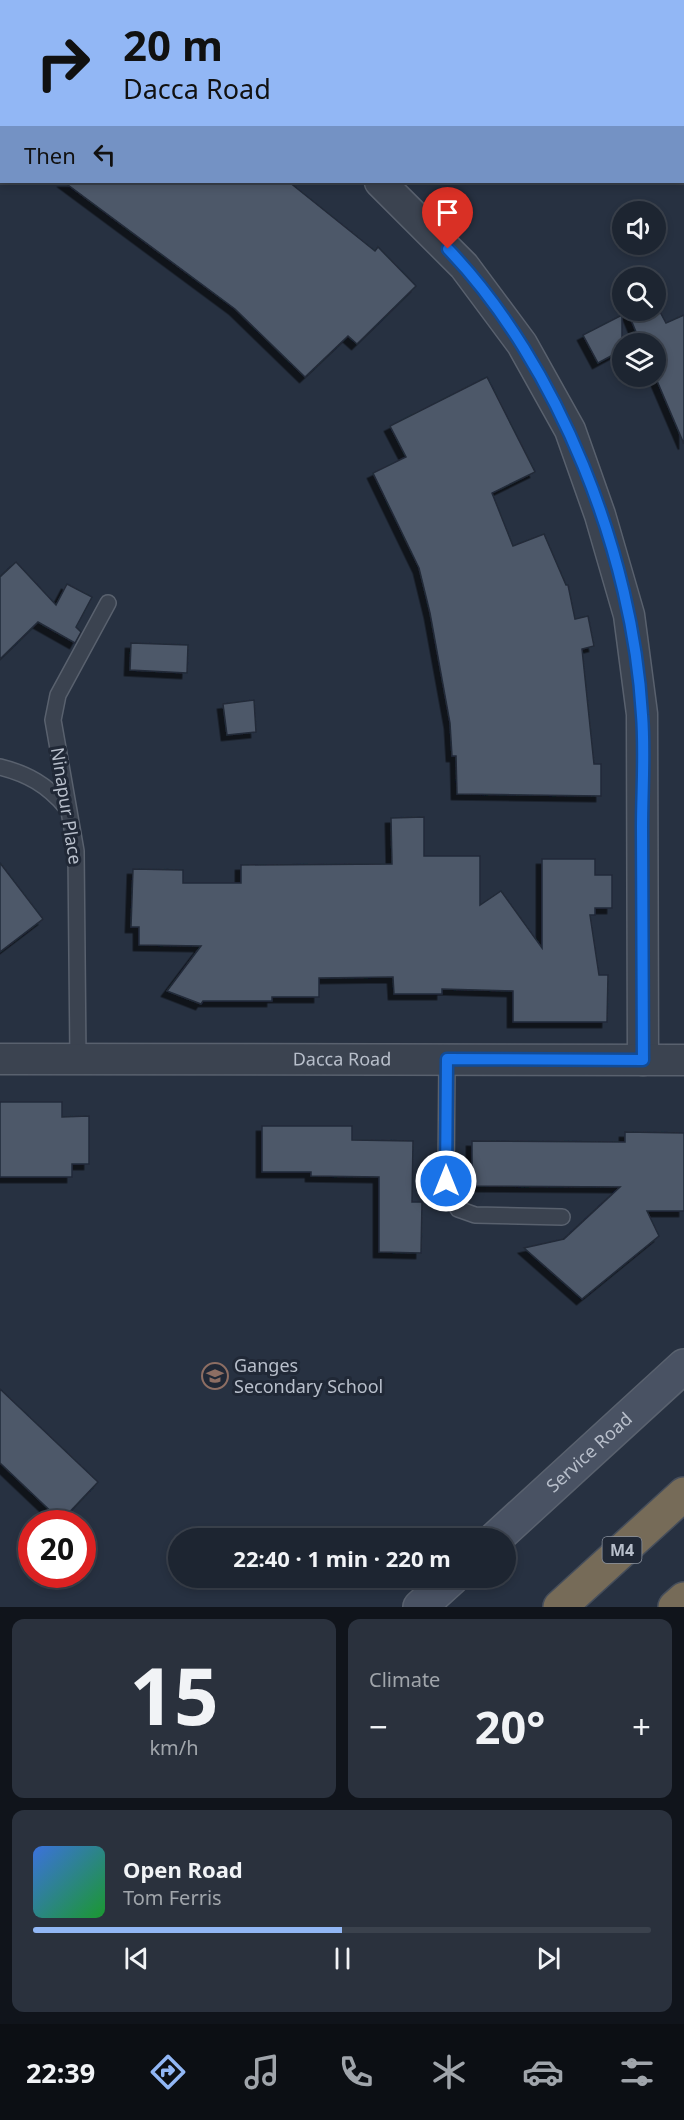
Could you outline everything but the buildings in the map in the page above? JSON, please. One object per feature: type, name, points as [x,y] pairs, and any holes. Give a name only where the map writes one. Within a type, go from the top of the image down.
[{"type":"highway","name":"M4","points":[[560,1607],[684,1494]]},
{"type":"highway","points":[[675,1607],[684,1599]]},
{"type":"street","points":[[381,183],[464,266],[522,344],[570,430],[600,515],[629,615],[642,714],[643,1060]]},
{"type":"street","name":"Dacca Road","points":[[0,1059],[684,1060]]},
{"type":"street","name":"Service Road","points":[[507,1528],[684,1366]]},
{"type":"street","points":[[420,1607],[441,1588]]},
{"type":"lane","name":"Ninapur Place","points":[[78,1059],[76,851],[54,720],[58,695],[108,603]]},
{"type":"lane","points":[[0,767],[26,774],[54,792],[68,809]]},
{"type":"lane","points":[[447,1059],[446,1181],[458,1209],[475,1215],[562,1217]]},
{"type":"place","name":"Ganges Secondary School","points":[[215,1376]]},
{"type":"route","points":[[446,1181],[447,1059],[643,1060],[642,714],[629,615],[600,515],[570,430],[522,344],[464,266],[448,249]]}]
